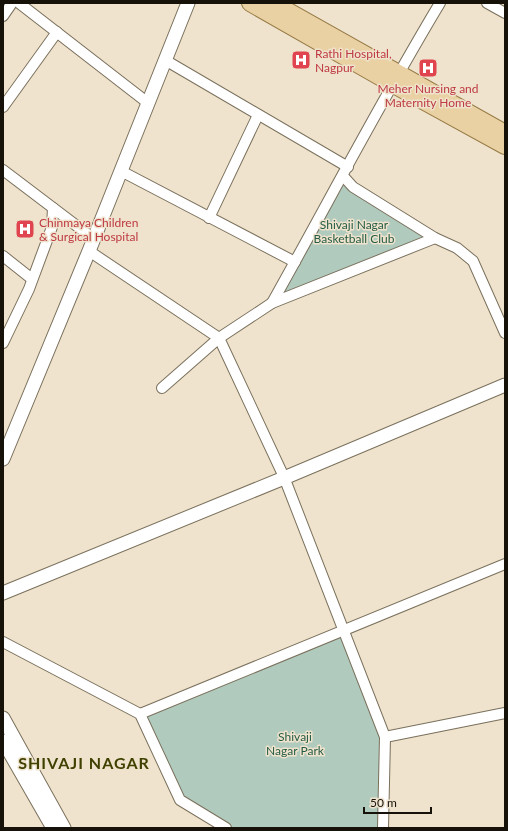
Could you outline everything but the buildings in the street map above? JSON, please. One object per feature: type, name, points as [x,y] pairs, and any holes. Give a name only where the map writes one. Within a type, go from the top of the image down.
[{"type":"main road","points":[[250,3],[395,79],[505,133]]},
{"type":"main road","points":[[274,3],[505,146]]},
{"type":"street","points":[[3,16],[12,3]]},
{"type":"street","points":[[19,3],[148,103]]},
{"type":"street","points":[[3,459],[92,245],[188,3]]},
{"type":"street","points":[[272,303],[395,79],[440,3]]},
{"type":"street","points":[[487,3],[505,13]]},
{"type":"street","points":[[3,107],[57,32]]},
{"type":"street","points":[[165,60],[258,115],[345,172],[354,186],[435,238],[457,248],[473,261],[505,333]]},
{"type":"street","points":[[209,218],[258,115]]},
{"type":"street","points":[[3,170],[53,208],[92,245],[219,338],[284,478],[385,737],[383,828]]},
{"type":"street","points":[[121,171],[294,262]]},
{"type":"street","points":[[3,343],[7,323],[32,279],[52,227],[53,208]]},
{"type":"street","points":[[162,388],[219,338],[272,303],[435,238]]},
{"type":"street","points":[[3,256],[32,279]]},
{"type":"street","points":[[3,594],[505,385]]},
{"type":"street","points":[[140,714],[505,564]]},
{"type":"street","points":[[3,642],[140,714],[180,800],[226,828]]},
{"type":"street","points":[[385,737],[505,713]]},
{"type":"street","points":[[3,718],[64,828]]},
{"type":"street","points":[[3,740],[53,828]]},
{"type":"green space","name":"Shivaji Nagar Basketball Club","points":[[343,181],[429,238],[272,303]]},
{"type":"green space","name":"Shivaji Nagar Park","points":[[343,631],[385,737],[383,828],[227,828],[180,800],[140,714]]},
{"type":"place","name":"Rathi Hospital, Nagpur","points":[[301,60]]},
{"type":"place","name":"Meher Nursing and Maternity Home","points":[[428,68]]},
{"type":"place","name":"Chinmaya Children & Surgical Hospital","points":[[25,229]]},
{"type":"district","name":"SHIVAJI NAGAR","points":[[84,762]]}]
